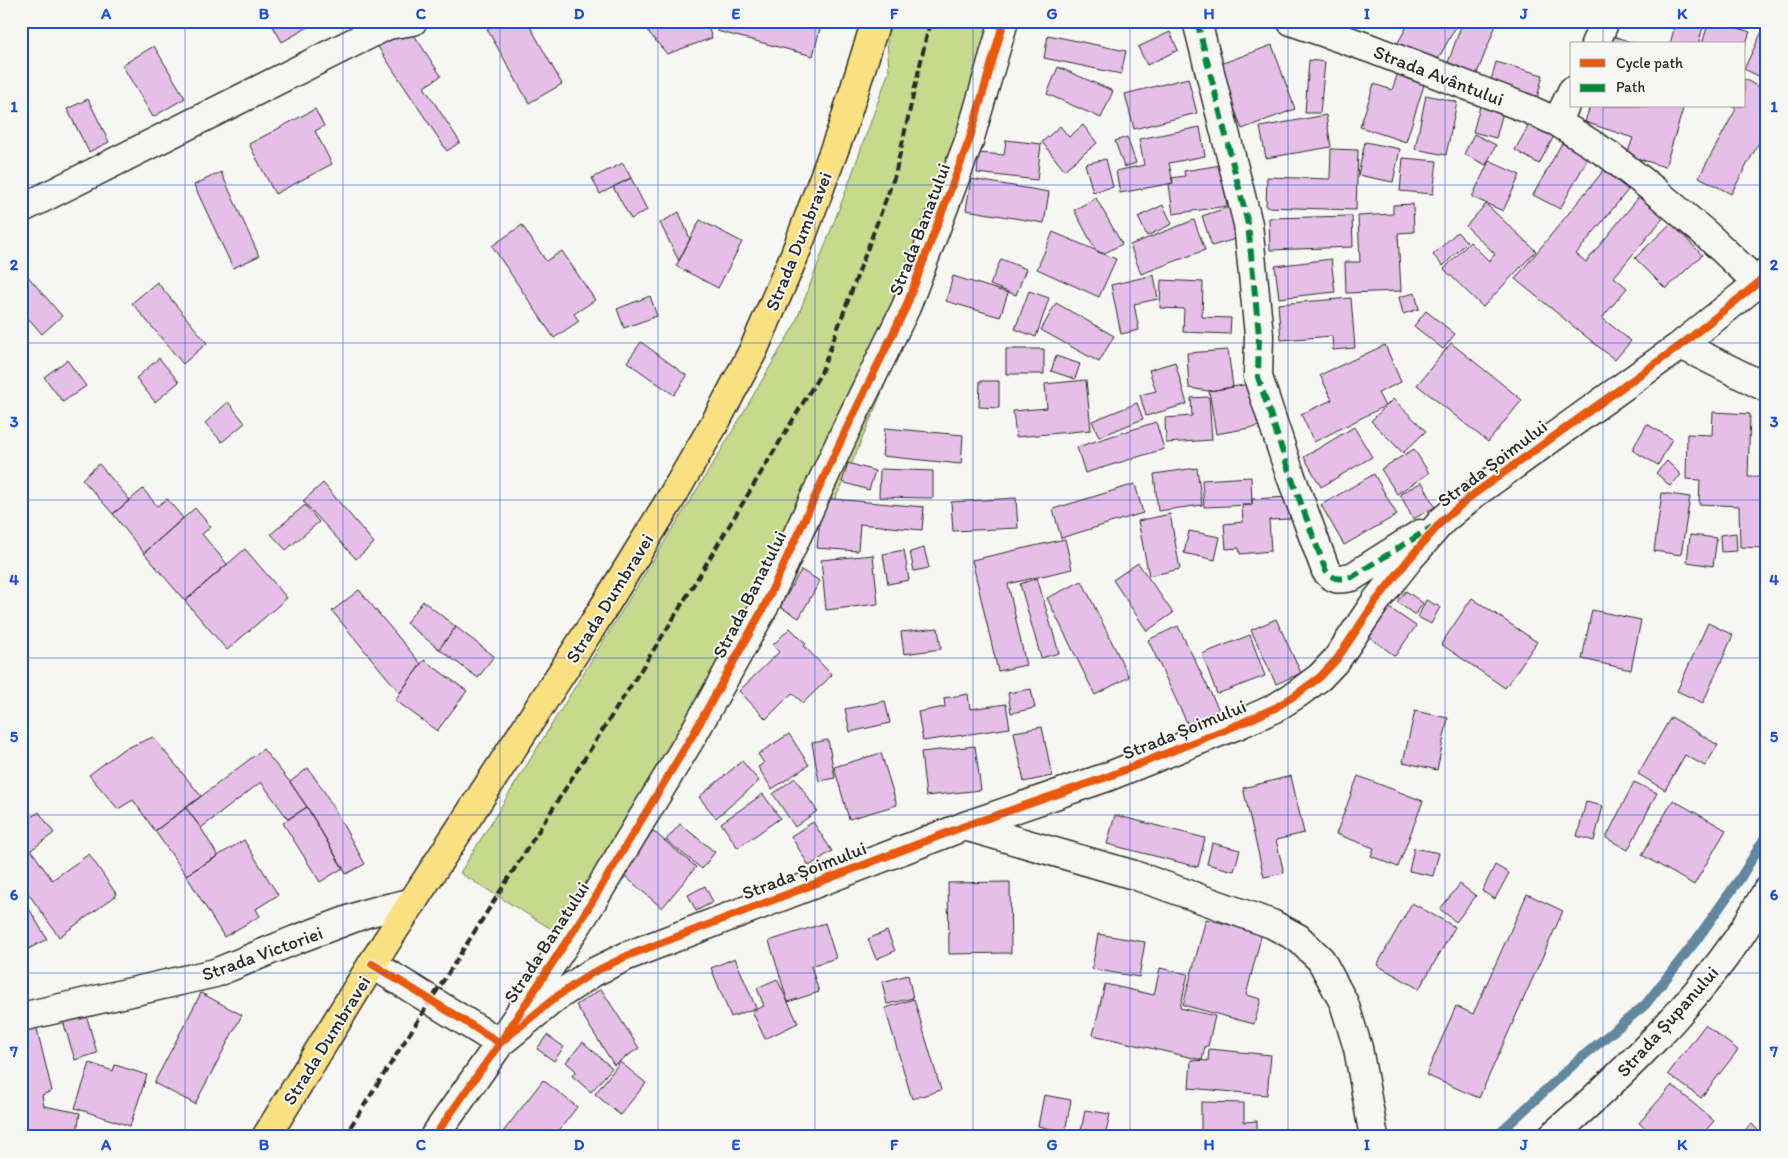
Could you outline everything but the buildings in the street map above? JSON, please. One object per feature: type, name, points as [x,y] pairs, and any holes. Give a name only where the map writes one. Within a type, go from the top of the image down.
[{"type":"main road","name":"Strada Dumbravei","points":[[266,1137],[372,964],[594,623],[716,422],[749,358],[795,254],[842,129],[876,21]]},
{"type":"street","points":[[21,209],[388,25],[413,21]]},
{"type":"street","name":"Strada Banatului","points":[[434,1137],[500,1043],[587,910],[694,733],[764,607],[845,432],[906,307],[969,141],[1004,21]]},
{"type":"street","points":[[1197,21],[1248,224],[1259,335],[1258,377],[1289,471],[1326,571],[1332,577],[1339,579],[1352,577],[1442,520]]},
{"type":"street","name":"Strada Avântului","points":[[1291,21],[1369,48],[1557,122],[1609,155],[1762,277]]},
{"type":"street","points":[[1596,42],[1606,21]]},
{"type":"street","points":[[1557,122],[1570,95]]},
{"type":"street","name":"Strada Șoimului","points":[[500,1043],[556,997],[592,973],[626,956],[965,826],[1107,777],[1242,723],[1298,694],[1320,677],[1337,659],[1376,601],[1442,520],[1474,494],[1681,345],[1762,277]]},
{"type":"street","points":[[1681,345],[1767,388]]},
{"type":"street","points":[[965,826],[1134,875],[1272,924],[1298,938],[1321,960],[1344,1003],[1358,1048],[1374,1137]]},
{"type":"street","name":"Strada Șupanului","points":[[1551,1137],[1590,1103],[1649,1044],[1699,989],[1738,939],[1767,891]]},
{"type":"street","name":"Strada Victoriei","points":[[21,1017],[215,973],[295,940],[367,914],[413,902]]},
{"type":"street","points":[[372,964],[500,1043]]},
{"type":"green space","points":[[886,21],[1003,21],[912,321],[844,482],[581,947],[460,873],[722,449],[795,324],[889,71]]},
{"type":"waterway","points":[[1495,1137],[1576,1062],[1645,1005],[1695,942],[1741,877],[1767,834]]},
{"type":"railway","points":[[344,1137],[670,624],[821,373],[895,175],[930,21]]},
{"type":"marked path","points":[[1197,21],[1248,224],[1259,335],[1258,377],[1289,471],[1326,571],[1338,578],[1352,577],[1432,527]]},
{"type":"cycle path","points":[[434,1137],[500,1043],[587,910],[694,733],[764,607],[845,432],[906,307],[969,141],[1004,21]]},
{"type":"cycle path","points":[[372,964],[500,1043],[556,997],[592,973],[627,956],[965,826],[1107,777],[1275,708],[1320,677],[1337,659],[1376,601],[1443,520],[1474,494],[1681,345],[1758,283],[1767,271]]}]
